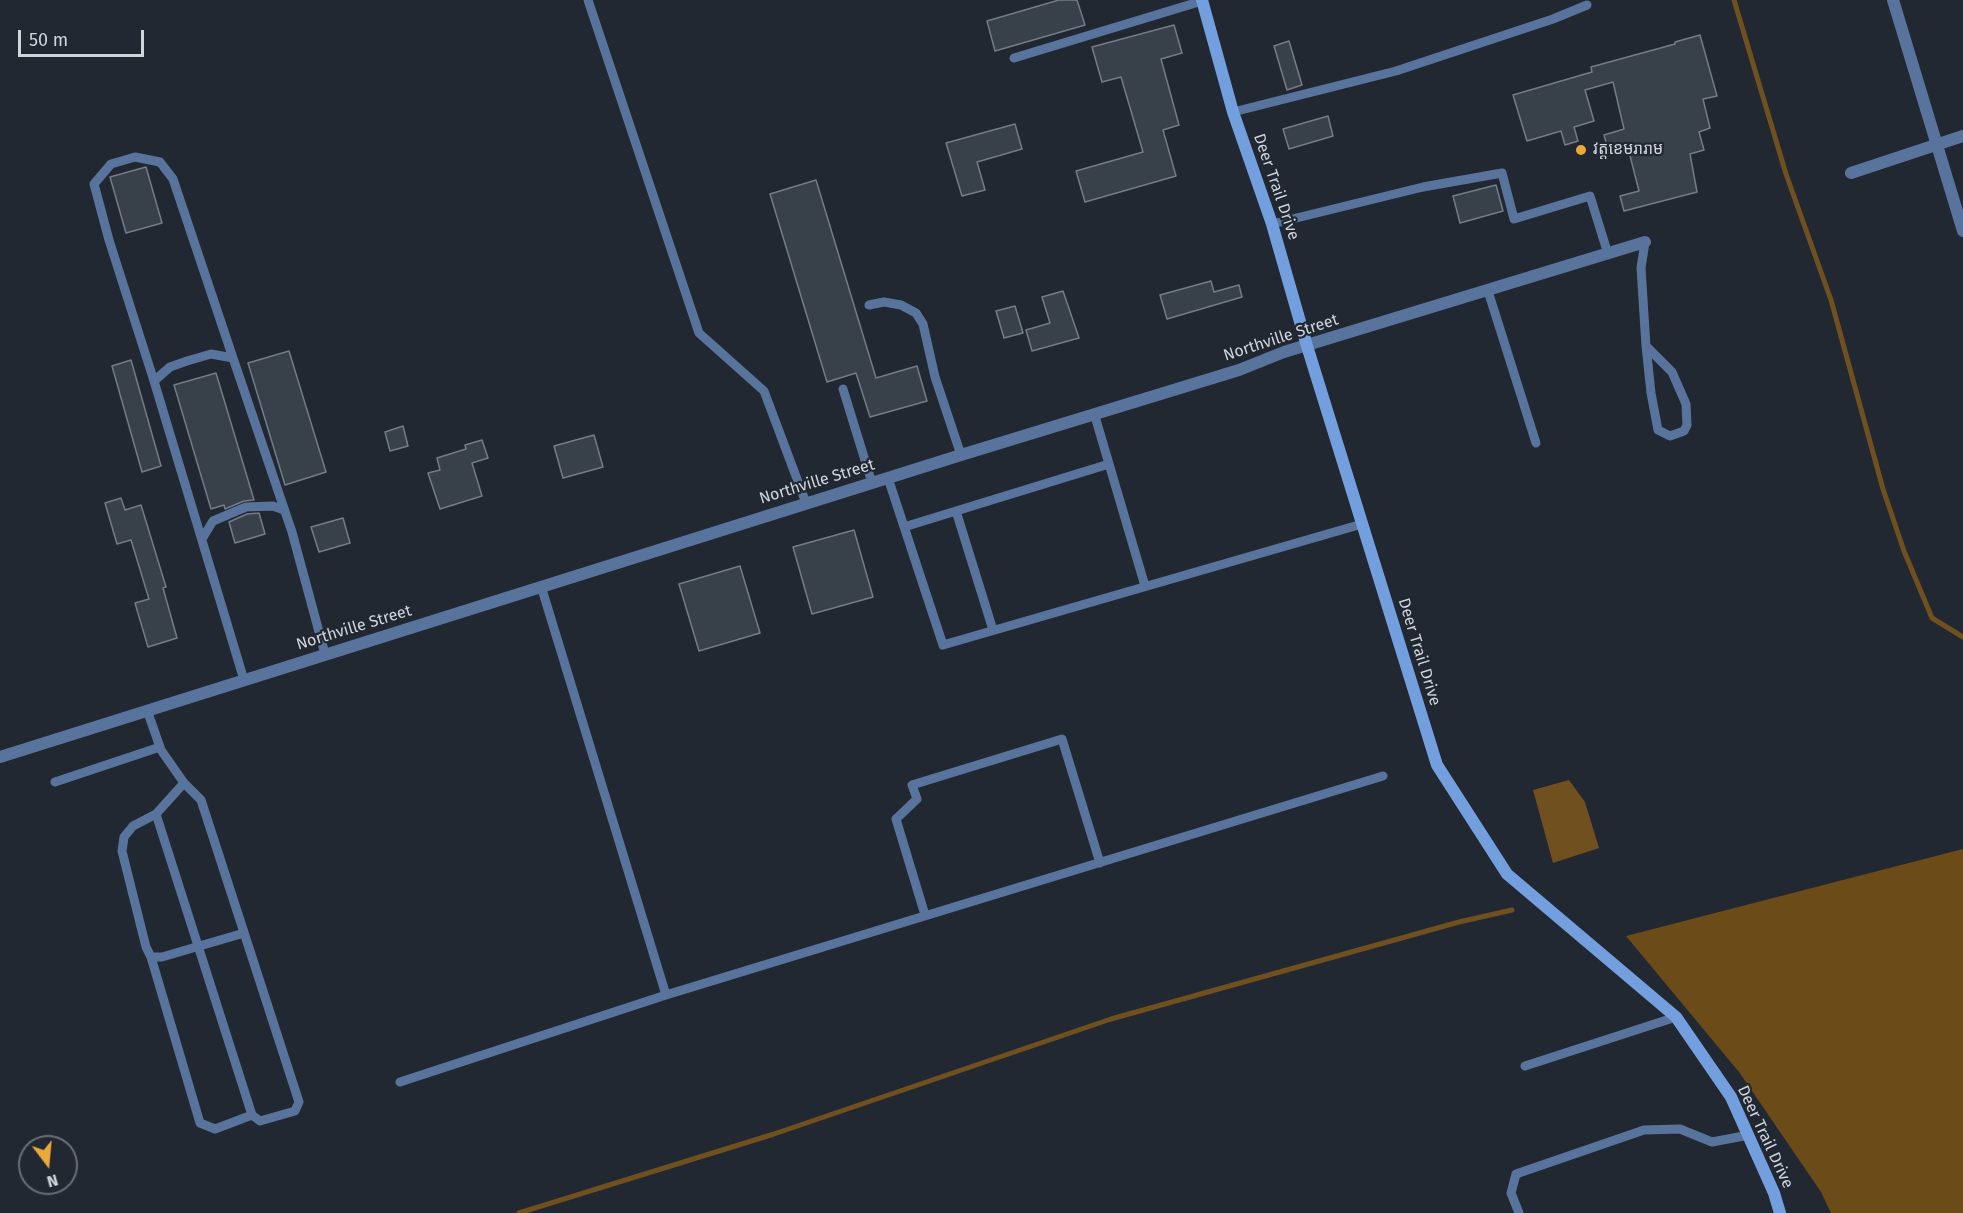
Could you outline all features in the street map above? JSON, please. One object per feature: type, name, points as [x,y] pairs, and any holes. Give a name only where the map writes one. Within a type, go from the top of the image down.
[{"type":"street","name":"Deer Trail Drive","points":[[1202,0],[1233,112],[1272,224],[1307,346],[1437,765],[1507,874],[1676,1017],[1731,1097],[1774,1193],[1780,1213]]},
{"type":"street","points":[[1893,0],[1963,231]]},
{"type":"street","points":[[1851,173],[1963,136]]},
{"type":"street","name":"Northville Street","points":[[0,757],[1094,413],[1239,370],[1284,352],[1645,242]]},
{"type":"lane","points":[[588,0],[699,333],[764,391],[806,503]]},
{"type":"lane","points":[[1014,58],[1202,0]]},
{"type":"lane","points":[[1233,112],[1396,71],[1544,22],[1587,5]]},
{"type":"lane","points":[[244,680],[93,184],[111,164],[135,157],[160,162],[173,179],[284,510],[325,654]]},
{"type":"lane","points":[[1272,224],[1423,187],[1502,173],[1514,219],[1590,195],[1608,254]]},
{"type":"lane","points":[[1645,242],[1641,268],[1646,346],[1651,393],[1658,430],[1670,436],[1684,431],[1687,425],[1686,404],[1672,372],[1646,346]]},
{"type":"lane","points":[[1488,291],[1536,443]]},
{"type":"lane","points":[[869,305],[884,302],[901,304],[916,313],[923,324],[935,376],[961,455]]},
{"type":"lane","points":[[154,381],[170,367],[211,354],[233,358]]},
{"type":"lane","points":[[843,389],[872,483]]},
{"type":"lane","points":[[1094,413],[1145,586]]},
{"type":"lane","points":[[904,527],[1109,464]]},
{"type":"lane","points":[[888,478],[943,645],[1362,524]]},
{"type":"lane","points":[[202,539],[213,521],[246,507],[273,506],[284,510]]},
{"type":"lane","points":[[956,511],[993,630]]},
{"type":"lane","points":[[542,586],[666,995]]},
{"type":"lane","points":[[147,710],[160,747],[184,783],[201,800],[299,1102],[295,1111],[260,1121],[252,1115],[156,814]]},
{"type":"lane","points":[[925,915],[896,819],[917,799],[912,785],[1062,739],[1100,863]]},
{"type":"lane","points":[[56,782],[160,747]]},
{"type":"lane","points":[[400,1082],[666,995],[1383,776]]},
{"type":"lane","points":[[184,783],[156,814],[133,826],[124,837],[122,851],[146,947],[151,957],[200,1124],[214,1129],[252,1115]]},
{"type":"lane","points":[[151,957],[162,957],[244,933]]},
{"type":"lane","points":[[1525,1066],[1676,1017]]},
{"type":"lane","points":[[1519,1213],[1511,1194],[1516,1174],[1569,1155],[1644,1130],[1680,1129],[1712,1142],[1749,1135]]},
{"type":"shaded area","points":[[1569,780],[1585,802],[1599,848],[1553,863],[1533,790]]},
{"type":"shaded area","points":[[1963,849],[1963,1213],[1831,1213],[1821,1192],[1739,1072],[1626,936]]},
{"type":"building","points":[[1059,0],[1077,0],[1085,25],[995,51],[987,21]]},
{"type":"building","points":[[1174,25],[1182,53],[1161,59],[1179,125],[1163,130],[1176,176],[1085,202],[1076,171],[1143,152],[1121,77],[1102,82],[1092,47]]},
{"type":"building","points":[[1700,35],[1717,96],[1703,99],[1710,128],[1699,132],[1704,150],[1690,154],[1697,192],[1624,211],[1620,196],[1639,191],[1627,144],[1608,150],[1604,135],[1624,129],[1613,82],[1585,90],[1594,121],[1574,127],[1578,141],[1565,145],[1561,131],[1527,141],[1513,95],[1592,72],[1591,67]]},
{"type":"building","points":[[1289,41],[1302,85],[1287,90],[1274,46]]},
{"type":"building","points":[[1328,116],[1333,136],[1289,149],[1283,129]]},
{"type":"building","points":[[1015,124],[1022,149],[977,162],[985,190],[962,196],[946,143]]},
{"type":"building","points":[[146,167],[162,223],[126,233],[110,177]]},
{"type":"building","points":[[816,180],[876,378],[917,366],[927,401],[870,417],[856,373],[827,382],[770,194]]},
{"type":"building","points":[[1496,185],[1503,211],[1460,223],[1453,196]]},
{"type":"building","points":[[1211,281],[1214,292],[1239,285],[1242,297],[1167,319],[1160,295]]},
{"type":"building","points":[[1063,291],[1079,338],[1032,351],[1026,330],[1050,323],[1042,297]]},
{"type":"building","points":[[1015,306],[1023,333],[1004,338],[996,311]]},
{"type":"building","points":[[289,351],[326,472],[285,485],[248,363]]},
{"type":"building","points":[[131,360],[161,466],[142,472],[112,366]]},
{"type":"building","points":[[216,373],[254,500],[244,501],[225,509],[224,505],[211,509],[174,385]]},
{"type":"building","points":[[403,426],[408,446],[390,451],[385,432]]},
{"type":"building","points":[[594,435],[603,467],[563,478],[554,446]]},
{"type":"building","points":[[482,440],[488,458],[472,463],[482,496],[440,509],[428,473],[440,470],[437,458],[466,449],[465,445]]},
{"type":"building","points":[[121,498],[125,510],[141,505],[166,587],[163,588],[177,638],[148,647],[135,603],[149,599],[131,540],[117,544],[105,503]]},
{"type":"building","points":[[259,513],[265,534],[235,543],[229,522],[247,514]]},
{"type":"building","points":[[343,518],[350,543],[319,552],[311,527]]},
{"type":"building","points":[[854,530],[873,597],[812,614],[793,547]]},
{"type":"building","points":[[740,566],[760,633],[699,651],[679,584]]},
{"type":"waterway","points":[[1734,0],[1786,174],[1831,300],[1883,489],[1904,551],[1932,618],[1963,637]]},
{"type":"waterway","points":[[519,1213],[774,1134],[1111,1019],[1459,922],[1512,910]]},
{"type":"place","name":"វត្តខេមរារាម","points":[[1581,150]]}]
